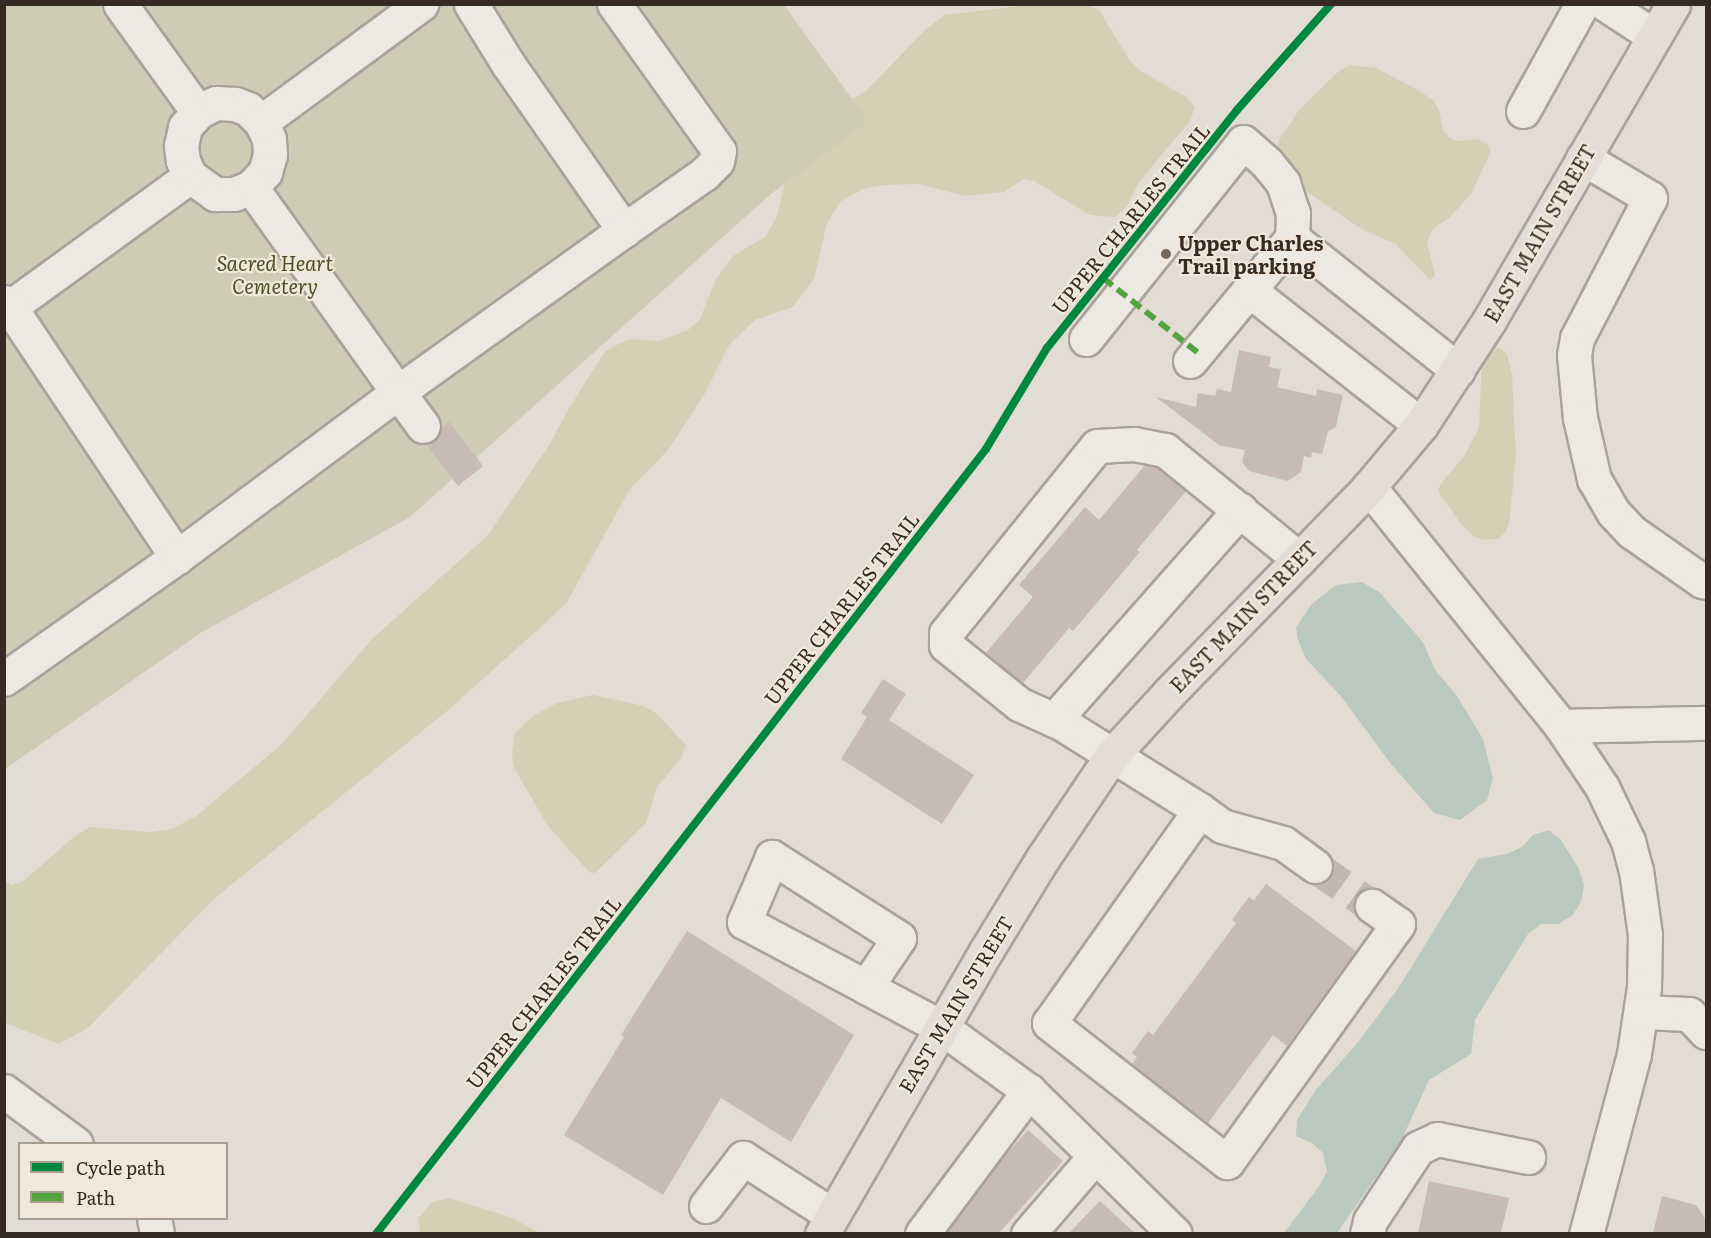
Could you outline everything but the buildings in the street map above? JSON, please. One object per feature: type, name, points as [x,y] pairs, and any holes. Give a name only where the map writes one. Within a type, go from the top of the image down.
[{"type":"main road","name":"EAST MAIN STREET","points":[[827,1224],[941,1027],[1043,858],[1113,754],[1368,487],[1421,425],[1490,319],[1673,4]]},
{"type":"lane","points":[[120,4],[198,112]]},
{"type":"lane","points":[[261,122],[421,4]]},
{"type":"lane","points":[[471,4],[508,64],[624,230]]},
{"type":"lane","points":[[4,679],[177,557],[398,392],[704,174],[717,161],[718,151],[615,4]]},
{"type":"lane","points":[[1523,111],[1582,4]]},
{"type":"lane","points":[[1605,4],[1654,36]]},
{"type":"lane","points":[[216,103],[235,104],[249,109],[261,122],[269,139],[270,155],[265,172],[251,187],[234,194],[215,194],[190,176],[183,160],[181,146],[185,127],[198,112],[216,103]]},
{"type":"lane","points":[[1086,339],[1243,142],[1272,168],[1283,183],[1293,213],[1292,238],[1190,361]]},
{"type":"lane","points":[[1583,158],[1650,198],[1583,323],[1575,346],[1580,418],[1594,479],[1614,513],[1632,532],[1702,581],[1707,582]]},
{"type":"lane","points":[[177,557],[6,307],[190,176]]},
{"type":"lane","points":[[251,187],[423,426]]},
{"type":"lane","points":[[1292,238],[1458,370]]},
{"type":"lane","points":[[1249,290],[1421,425]]},
{"type":"lane","points":[[1299,559],[1165,450],[1134,444],[1097,446],[946,633],[946,645],[1019,704],[1054,720],[1113,754],[1222,826],[1283,843],[1316,866]]},
{"type":"lane","points":[[1368,487],[1561,726],[1602,788],[1628,841],[1645,935],[1641,1012],[1634,1054],[1586,1233]]},
{"type":"lane","points":[[1054,720],[1240,510]]},
{"type":"lane","points":[[1561,726],[1707,723]]},
{"type":"lane","points":[[1200,810],[1049,1023],[1227,1162],[1398,924],[1371,906]]},
{"type":"lane","points":[[866,987],[898,938],[772,857],[744,922],[941,1027],[1029,1091],[1175,1233]]},
{"type":"lane","points":[[1641,1012],[1689,1014],[1707,1032]]},
{"type":"lane","points":[[4,1091],[75,1142]]},
{"type":"lane","points":[[922,1233],[1029,1091]]},
{"type":"lane","points":[[1367,1233],[1370,1221],[1418,1148],[1437,1139],[1528,1157]]},
{"type":"lane","points":[[1028,1233],[1095,1156]]},
{"type":"lane","points":[[706,1206],[743,1158],[827,1224]]},
{"type":"shaded area","points":[[1025,5],[1089,5],[1099,10],[1130,61],[1142,72],[1185,96],[1195,107],[1190,121],[1139,182],[1127,206],[1115,217],[1090,215],[1034,181],[1023,179],[1004,192],[965,196],[919,184],[885,185],[863,189],[841,201],[827,223],[814,279],[793,307],[755,320],[729,345],[704,395],[668,450],[630,489],[567,602],[447,711],[216,897],[88,1028],[59,1044],[5,1023],[4,881],[11,885],[22,882],[75,836],[90,827],[150,832],[172,829],[196,816],[282,744],[372,639],[487,536],[548,447],[605,351],[629,339],[659,341],[688,330],[700,319],[715,281],[733,256],[766,236],[777,216],[795,139],[804,128],[866,91],[926,29],[945,15]]},
{"type":"shaded area","points":[[1350,65],[1376,68],[1416,89],[1433,100],[1439,110],[1443,130],[1448,137],[1456,141],[1476,139],[1487,143],[1491,151],[1471,194],[1450,217],[1432,230],[1427,243],[1435,275],[1430,280],[1396,244],[1363,230],[1306,191],[1282,169],[1276,151],[1279,140],[1299,110],[1339,71]]},
{"type":"shaded area","points":[[1495,348],[1507,354],[1512,374],[1516,456],[1509,524],[1505,533],[1497,539],[1484,540],[1473,536],[1460,523],[1438,491],[1440,485],[1464,456],[1479,428],[1482,359]]},
{"type":"shaded area","points":[[1362,582],[1379,592],[1423,642],[1435,670],[1457,696],[1483,739],[1493,778],[1487,800],[1460,820],[1434,813],[1391,764],[1340,695],[1306,659],[1298,640],[1296,627],[1312,604],[1336,585]]},
{"type":"shaded area","points":[[593,695],[644,706],[657,714],[686,745],[681,758],[657,787],[646,823],[595,873],[589,872],[548,826],[513,766],[512,752],[515,733],[533,716],[557,703]]},
{"type":"shaded area","points":[[1549,830],[1561,840],[1579,869],[1584,885],[1581,902],[1572,916],[1558,924],[1541,924],[1528,934],[1475,1020],[1471,1054],[1429,1080],[1401,1141],[1337,1233],[1284,1233],[1320,1185],[1327,1171],[1323,1153],[1312,1143],[1296,1136],[1297,1120],[1315,1091],[1359,1041],[1399,987],[1478,859],[1507,854],[1522,847],[1533,835]]},
{"type":"shaded area","points":[[449,1198],[510,1217],[540,1233],[420,1233],[418,1219],[432,1202]]},
{"type":"green space","name":"Sacred Heart Cemetery","points":[[5,5],[784,5],[868,121],[771,194],[410,517],[202,632],[5,769]]},
{"type":"tunnel","points":[[1315,866],[1372,906]]},
{"type":"marked path","points":[[1103,278],[1197,352]]},
{"type":"cycle path","name":"UPPER CHARLES TRAIL","points":[[376,1234],[986,449],[1047,348],[1237,110],[1331,4]]},
{"type":"place","name":"Upper Charles Trail parking","points":[[1166,254]]}]
